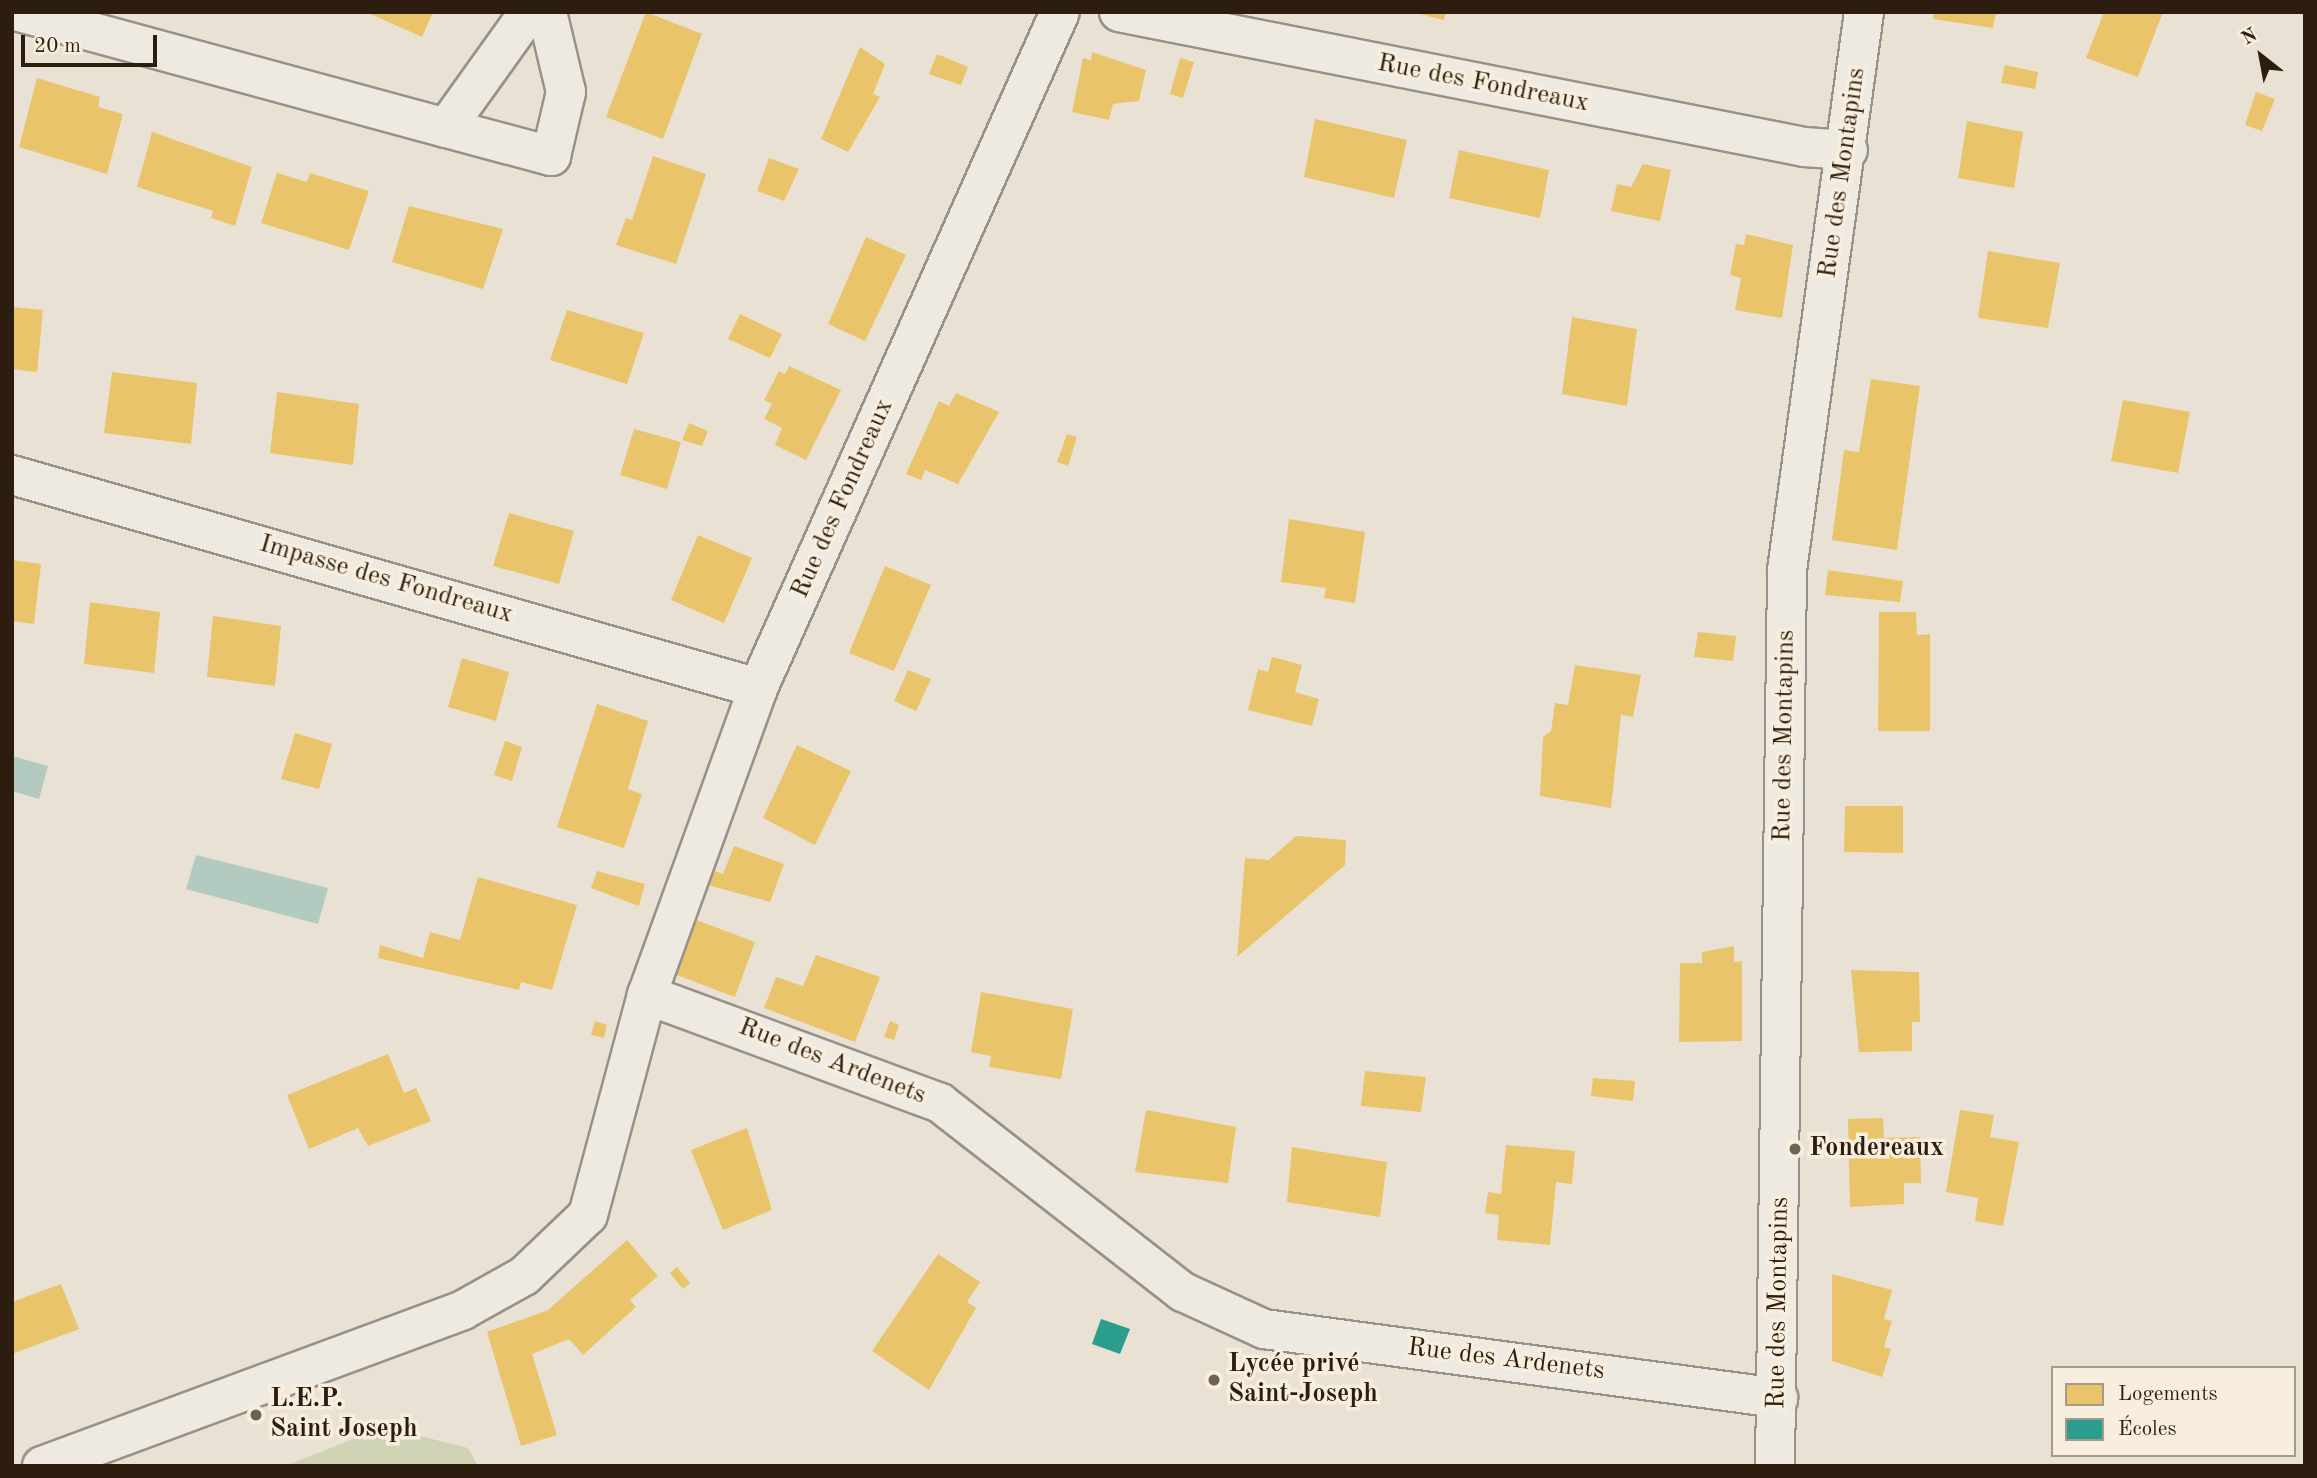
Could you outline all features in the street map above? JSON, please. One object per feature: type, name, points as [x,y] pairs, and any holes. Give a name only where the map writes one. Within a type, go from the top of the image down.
[{"type":"street","points":[[19,12],[551,156],[566,92],[547,12]]},
{"type":"street","points":[[446,128],[529,12]]},
{"type":"street","name":"Rue des Fondreaux","points":[[647,995],[758,688],[1060,12]]},
{"type":"street","name":"Rue des Fondreaux","points":[[1119,12],[1804,147],[1848,150]]},
{"type":"street","name":"Rue des Montapins","points":[[1775,1466],[1787,570],[1848,150],[1864,12]]},
{"type":"street","name":"Impasse des Fondreaux","points":[[12,475],[758,688]]},
{"type":"street","points":[[42,1466],[463,1310],[524,1276],[588,1215],[647,995]]},
{"type":"street","name":"Rue des Ardenets","points":[[647,995],[940,1103],[1183,1292],[1264,1329],[1778,1398]]},
{"type":"shaded area","points":[[12,756],[48,766],[39,799],[12,791]]},
{"type":"shaded area","points":[[196,855],[328,888],[318,924],[186,889]]},
{"type":"shaded area","points":[[384,1427],[468,1448],[478,1466],[285,1466]]},
{"type":"building: Logements","points":[[366,12],[433,12],[422,37]]},
{"type":"building: Logements","points":[[646,12],[702,34],[663,139],[606,117]]},
{"type":"building: Logements","points":[[1412,12],[1446,12],[1444,20]]},
{"type":"building: Logements","points":[[1934,12],[1996,12],[1993,28],[1933,19]]},
{"type":"building: Logements","points":[[2104,12],[2163,12],[2138,77],[2086,58]]},
{"type":"building: Logements","points":[[860,47],[885,64],[873,94],[880,97],[848,152],[821,139]]},
{"type":"building: Logements","points":[[1092,52],[1146,70],[1139,101],[1113,104],[1109,120],[1072,112],[1083,58],[1091,60]]},
{"type":"building: Logements","points":[[937,54],[968,67],[961,85],[929,74]]},
{"type":"building: Logements","points":[[1180,58],[1194,62],[1183,98],[1170,94]]},
{"type":"building: Logements","points":[[2005,65],[2038,72],[2035,89],[2001,83]]},
{"type":"building: Logements","points":[[37,78],[100,97],[98,107],[123,114],[107,174],[19,147]]},
{"type":"building: Logements","points":[[2256,92],[2275,99],[2262,131],[2245,125]]},
{"type":"building: Logements","points":[[1315,119],[1407,140],[1394,198],[1304,177]]},
{"type":"building: Logements","points":[[1967,121],[2023,132],[2014,188],[1958,178]]},
{"type":"building: Logements","points":[[152,132],[252,167],[235,226],[211,218],[213,211],[137,187]]},
{"type":"building: Logements","points":[[1459,150],[1549,170],[1540,218],[1449,198]]},
{"type":"building: Logements","points":[[653,156],[706,174],[676,264],[616,245],[626,218],[632,220]]},
{"type":"building: Logements","points":[[769,158],[799,169],[784,201],[757,191]]},
{"type":"building: Logements","points":[[1643,164],[1671,170],[1660,221],[1611,211],[1617,184],[1631,187]]},
{"type":"building: Logements","points":[[277,173],[307,182],[310,173],[369,191],[349,250],[261,223]]},
{"type":"building: Logements","points":[[409,206],[503,229],[483,289],[392,262]]},
{"type":"building: Logements","points":[[1746,234],[1793,245],[1782,318],[1735,310],[1741,278],[1730,275],[1736,244],[1744,245]]},
{"type":"building: Logements","points":[[866,237],[906,255],[865,341],[828,324]]},
{"type":"building: Logements","points":[[1988,251],[2060,263],[2048,328],[1978,318]]},
{"type":"building: Logements","points":[[12,307],[43,310],[37,372],[12,369]]},
{"type":"building: Logements","points":[[567,310],[644,333],[627,384],[550,360]]},
{"type":"building: Logements","points":[[740,314],[782,334],[770,358],[728,339]]},
{"type":"building: Logements","points":[[1572,317],[1637,329],[1627,406],[1562,394]]},
{"type":"building: Logements","points":[[789,366],[841,390],[806,460],[775,445],[782,428],[764,419],[772,404],[764,400],[779,371],[785,374]]},
{"type":"building: Logements","points":[[112,372],[197,383],[191,444],[104,433]]},
{"type":"building: Logements","points":[[1871,379],[1920,386],[1897,550],[1832,540],[1844,450],[1859,452]]},
{"type":"building: Logements","points":[[277,392],[359,404],[353,465],[270,453]]},
{"type":"building: Logements","points":[[956,393],[999,412],[958,484],[925,470],[921,480],[906,474],[939,401],[949,406]]},
{"type":"building: Logements","points":[[2123,400],[2190,412],[2178,473],[2111,461]]},
{"type":"building: Logements","points":[[689,423],[708,431],[702,446],[682,440]]},
{"type":"building: Logements","points":[[634,429],[681,442],[667,489],[620,475]]},
{"type":"building: Logements","points":[[1067,434],[1077,437],[1068,466],[1057,462]]},
{"type":"building: Logements","points":[[509,513],[574,531],[559,584],[493,566]]},
{"type":"building: Logements","points":[[1289,519],[1365,532],[1355,603],[1324,598],[1326,588],[1281,582]]},
{"type":"building: Logements","points":[[698,535],[752,558],[724,623],[671,600]]},
{"type":"building: Logements","points":[[12,560],[41,564],[34,624],[12,621]]},
{"type":"building: Logements","points":[[885,566],[931,585],[894,671],[849,653]]},
{"type":"building: Logements","points":[[1828,570],[1903,581],[1900,602],[1825,595]]},
{"type":"building: Logements","points":[[90,602],[160,612],[154,673],[84,664]]},
{"type":"building: Logements","points":[[1879,612],[1916,612],[1917,635],[1930,634],[1930,731],[1878,731]]},
{"type":"building: Logements","points":[[213,616],[281,626],[275,686],[207,677]]},
{"type":"building: Logements","points":[[1698,632],[1736,636],[1733,661],[1694,657]]},
{"type":"building: Logements","points":[[1272,657],[1302,665],[1295,692],[1319,699],[1312,726],[1248,710],[1258,669],[1268,672]]},
{"type":"building: Logements","points":[[462,658],[509,672],[496,721],[448,707]]},
{"type":"building: Logements","points":[[1575,665],[1641,675],[1633,717],[1621,715],[1611,808],[1540,796],[1543,737],[1551,731],[1555,703],[1568,705]]},
{"type":"building: Logements","points":[[908,670],[931,679],[916,711],[894,701]]},
{"type":"building: Logements","points":[[597,704],[648,721],[628,789],[642,794],[624,848],[557,827]]},
{"type":"building: Logements","points":[[295,733],[332,744],[319,789],[281,779]]},
{"type":"building: Logements","points":[[505,741],[522,747],[512,781],[494,775]]},
{"type":"building: Logements","points":[[797,745],[851,771],[815,845],[763,818]]},
{"type":"building: Logements","points":[[1845,806],[1903,806],[1903,853],[1844,852]]},
{"type":"building: Logements","points":[[1296,836],[1346,840],[1345,865],[1237,957],[1245,858],[1269,860]]},
{"type":"building: Logements","points":[[734,846],[784,864],[770,902],[704,884],[710,869],[723,874]]},
{"type":"building: Logements","points":[[597,871],[645,884],[639,906],[591,888]]},
{"type":"building: Logements","points":[[478,877],[577,905],[552,990],[521,982],[519,990],[378,958],[380,945],[423,958],[430,932],[460,940]]},
{"type":"building: Logements","points":[[691,918],[755,942],[735,997],[674,974]]},
{"type":"building: Logements","points":[[1734,946],[1734,962],[1742,961],[1742,1041],[1679,1042],[1680,963],[1702,963],[1702,952]]},
{"type":"building: Logements","points":[[816,955],[880,977],[855,1042],[764,1008],[776,977],[803,986]]},
{"type":"building: Logements","points":[[1851,970],[1919,972],[1920,1022],[1912,1022],[1912,1051],[1859,1052]]},
{"type":"building: Logements","points":[[981,992],[1073,1009],[1061,1079],[989,1067],[991,1056],[971,1052]]},
{"type":"building: Logements","points":[[595,1021],[607,1025],[604,1038],[591,1035]]},
{"type":"building: Logements","points":[[890,1021],[899,1025],[894,1040],[884,1037]]},
{"type":"building: Logements","points":[[388,1054],[404,1093],[416,1088],[431,1121],[368,1146],[358,1128],[309,1149],[287,1095]]},
{"type":"building: Logements","points":[[1365,1071],[1426,1077],[1421,1112],[1361,1106]]},
{"type":"building: Logements","points":[[1593,1078],[1635,1081],[1633,1101],[1591,1096]]},
{"type":"building: Logements","points":[[1146,1110],[1236,1127],[1228,1183],[1135,1172]]},
{"type":"building: Logements","points":[[1960,1110],[1994,1115],[1990,1137],[2019,1142],[2003,1226],[1975,1221],[1978,1198],[1946,1192]]},
{"type":"building: Logements","points":[[1883,1118],[1884,1138],[1920,1137],[1921,1183],[1904,1183],[1904,1204],[1850,1207],[1848,1119]]},
{"type":"building: Logements","points":[[747,1128],[772,1210],[723,1230],[691,1150]]},
{"type":"building: Logements","points":[[1506,1145],[1575,1151],[1572,1184],[1556,1182],[1550,1245],[1497,1240],[1499,1215],[1485,1213],[1488,1192],[1501,1194]]},
{"type":"building: Logements","points":[[1292,1147],[1387,1162],[1380,1217],[1287,1202]]},
{"type":"building: Logements","points":[[627,1240],[658,1276],[630,1300],[636,1307],[583,1355],[569,1339],[532,1354],[557,1435],[521,1446],[487,1332],[548,1310]]},
{"type":"building: Logements","points":[[938,1254],[980,1282],[967,1302],[976,1308],[929,1390],[872,1351]]},
{"type":"building: Logements","points":[[677,1267],[690,1283],[683,1289],[670,1273]]},
{"type":"building: Logements","points":[[1832,1274],[1892,1290],[1884,1319],[1892,1321],[1884,1347],[1891,1349],[1882,1377],[1832,1361]]},
{"type":"building: Logements","points":[[61,1284],[79,1329],[12,1354],[12,1302]]},
{"type":"building: Écoles","points":[[1101,1319],[1130,1329],[1120,1354],[1092,1344]]},
{"type":"place","name":"Fondereaux","points":[[1795,1149]]},
{"type":"place","name":"Lycée privé Saint-Joseph","points":[[1214,1380]]},
{"type":"place","name":"L.E.P. Saint Joseph","points":[[256,1415]]}]
